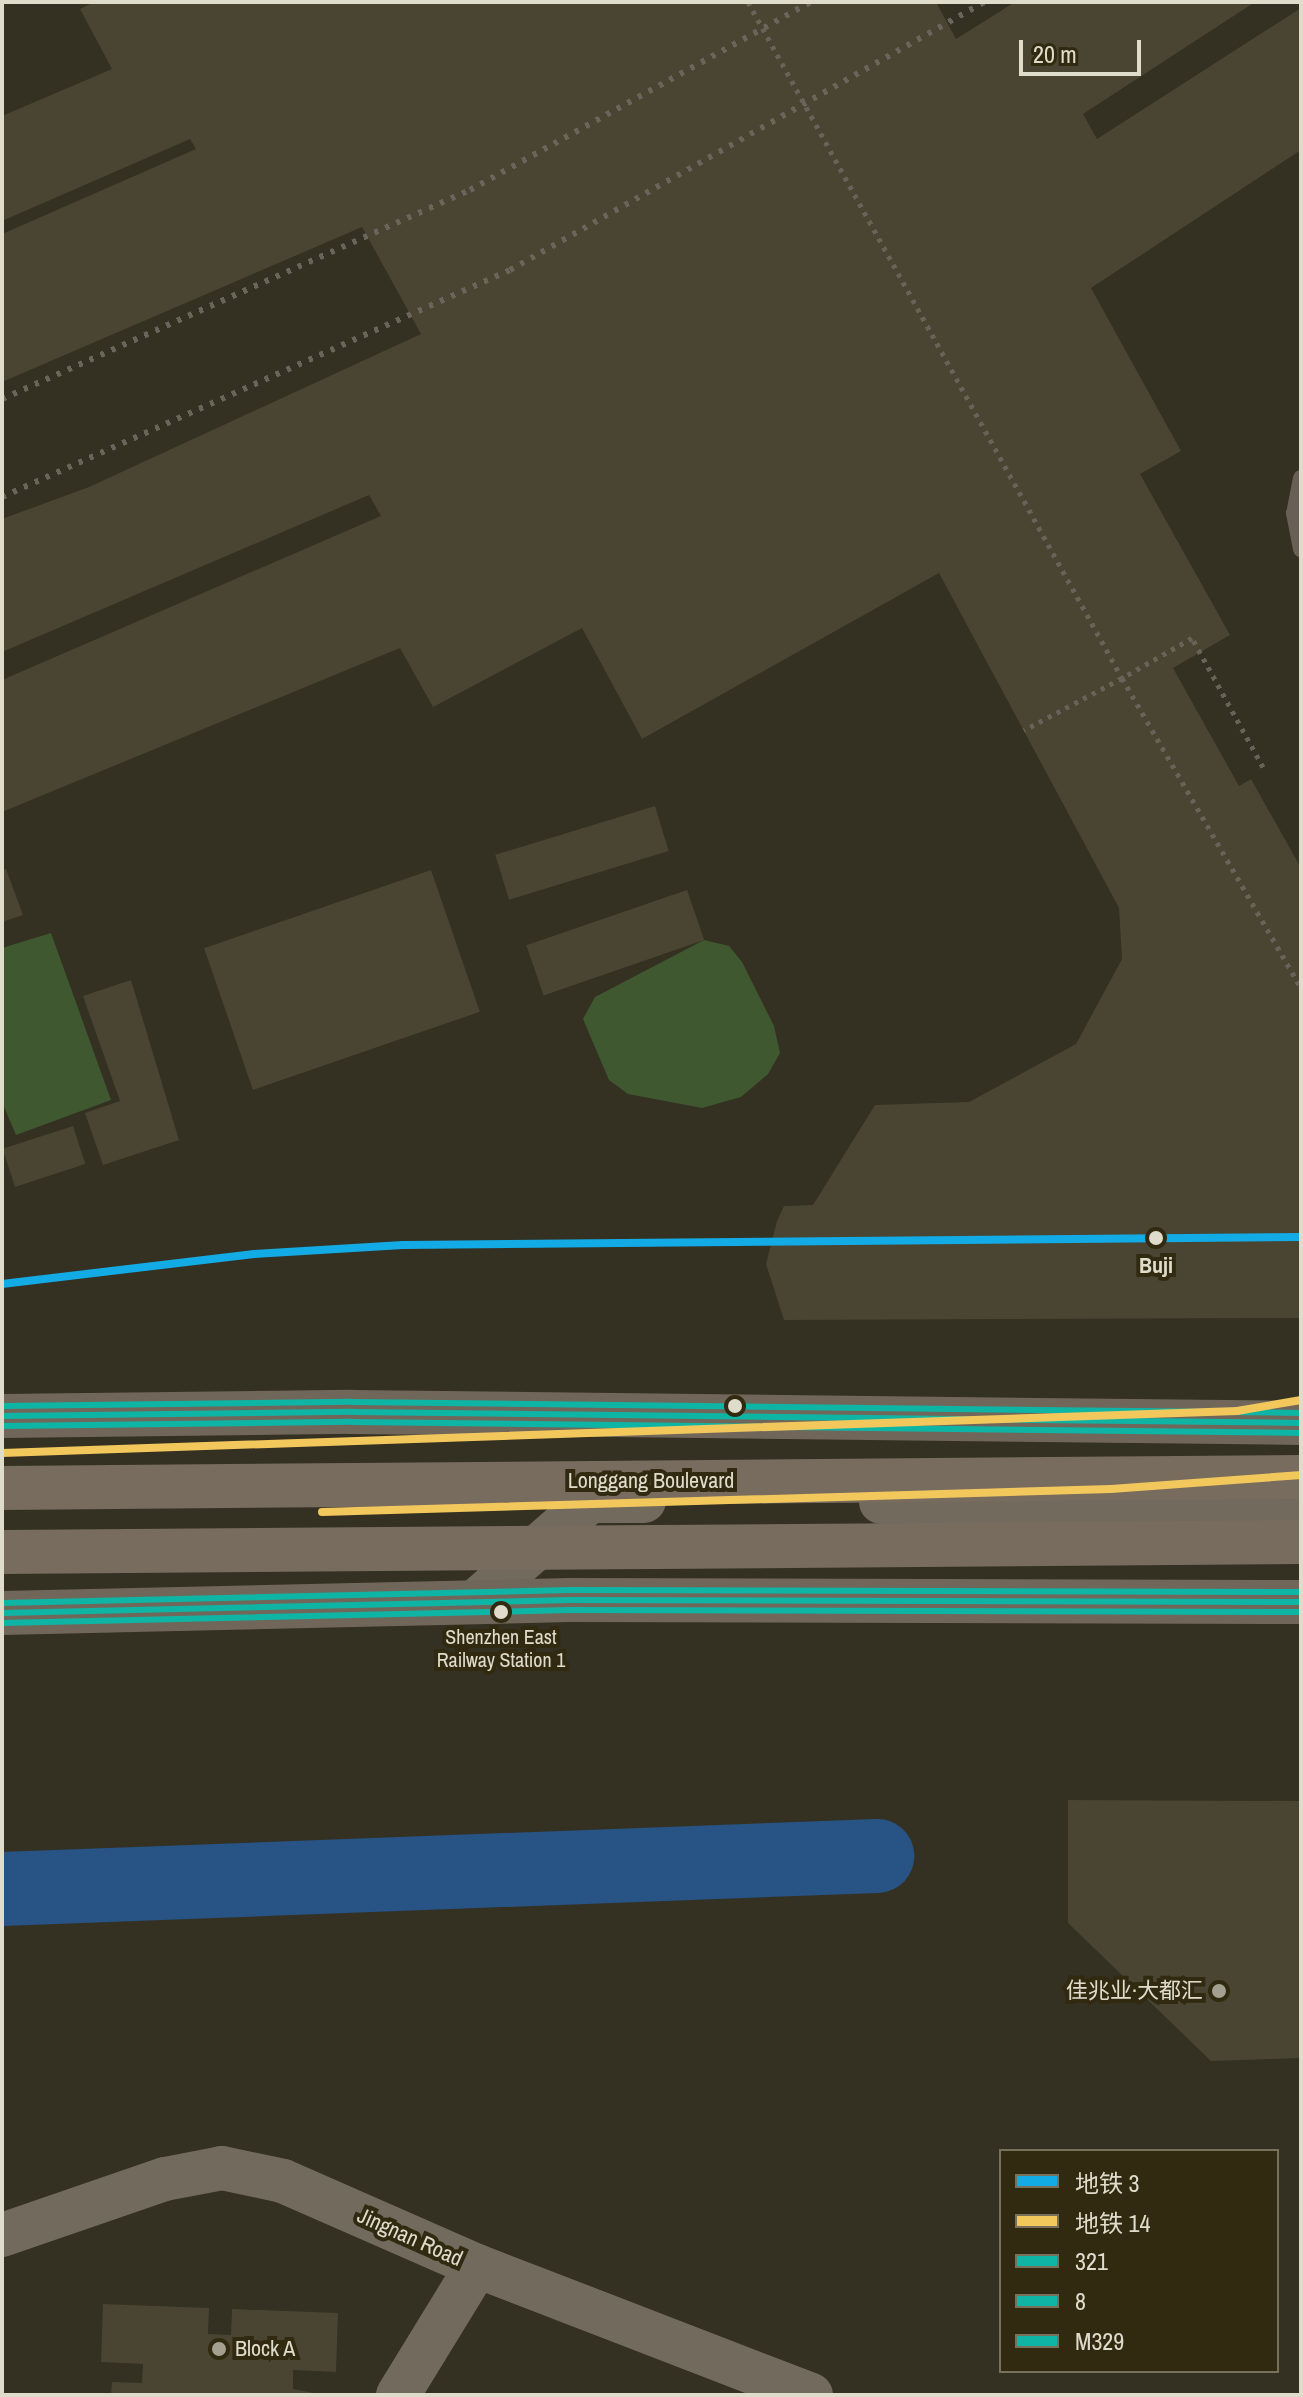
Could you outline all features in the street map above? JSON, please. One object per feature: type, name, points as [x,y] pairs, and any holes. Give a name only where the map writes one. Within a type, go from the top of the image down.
[{"type":"highway","name":"Longgang Boulevard","points":[[2,1488],[1301,1477]]},
{"type":"highway","points":[[2,1552],[1301,1542]]},
{"type":"main road","points":[[2,1416],[352,1412],[1301,1423]]},
{"type":"main road","points":[[2,1613],[476,1601],[1301,1602]]},
{"type":"street","points":[[476,1601],[590,1501],[1301,1503]]},
{"type":"street","name":"Jingnan Road","points":[[2,2235],[165,2179],[222,2168],[283,2181],[477,2266],[811,2395]]},
{"type":"street","points":[[398,2395],[477,2266]]},
{"type":"lane","points":[[1301,478],[1294,513],[1301,549]]},
{"type":"path","points":[[748,2],[1122,678],[1301,988]]},
{"type":"path","points":[[1024,730],[1192,638],[1263,767]]},
{"type":"green space","points":[[51,933],[111,1100],[16,1135],[2,1102],[2,948]]},
{"type":"green space","points":[[704,940],[729,946],[742,962],[774,1026],[780,1053],[768,1074],[741,1097],[702,1108],[628,1094],[609,1080],[583,1019],[595,997]]},
{"type":"building","points":[[94,2],[936,2],[956,39],[1015,2],[1255,2],[1083,114],[1097,139],[1301,8],[1301,150],[1091,288],[1181,451],[1140,474],[1230,635],[1173,668],[1239,786],[1251,779],[1301,868],[1301,1318],[784,1320],[766,1264],[777,1221],[784,1206],[813,1205],[875,1105],[969,1102],[1076,1044],[1122,959],[1119,908],[939,573],[642,739],[582,628],[433,707],[400,648],[2,812],[2,680],[381,516],[369,495],[2,652],[2,519],[89,487],[421,334],[362,227],[2,382],[2,234],[196,149],[190,139],[2,221],[2,116],[112,69],[80,9]]},
{"type":"building","points":[[655,806],[669,851],[509,900],[495,855]]},
{"type":"building","points":[[6,869],[23,915],[2,922],[2,870]]},
{"type":"building","points":[[431,870],[480,1012],[253,1090],[204,948]]},
{"type":"building","points":[[687,890],[704,940],[544,995],[526,945]]},
{"type":"building","points":[[131,980],[179,1140],[103,1165],[85,1113],[120,1101],[83,996]]},
{"type":"building","points":[[73,1126],[85,1164],[15,1187],[3,1149]]},
{"type":"building","name":"佳兆业·大都汇","points":[[1068,1800],[1301,1801],[1301,2058],[1211,2061],[1068,1923]]},
{"type":"building","name":"Block A","points":[[103,2304],[209,2308],[208,2334],[231,2335],[232,2309],[338,2313],[336,2372],[293,2370],[293,2389],[324,2395],[111,2395],[112,2382],[142,2383],[143,2364],[101,2362]]},
{"type":"waterway","points":[[2,1889],[877,1856]]},
{"type":"railway","points":[[2,399],[470,190],[810,2]]},
{"type":"railway","points":[[2,497],[510,270],[984,2]]},
{"type":"metro line","name":"3","points":[[2,1284],[254,1254],[403,1245],[1301,1237]]},
{"type":"metro line","name":"14","points":[[2,1453],[1237,1411],[1301,1400]]},
{"type":"metro line","name":"14","points":[[322,1512],[1111,1489],[1301,1475]]},
{"type":"transit line","name":"M329","points":[[2,1406],[352,1402],[1301,1413]]},
{"type":"transit line","name":"321","points":[[2,1416],[352,1412],[1301,1423]]},
{"type":"transit line","name":"8","points":[[2,1426],[352,1422],[1301,1433]]},
{"type":"transit line","name":"M329","points":[[2,1603],[570,1590],[1301,1592]]},
{"type":"transit line","name":"321","points":[[2,1613],[570,1600],[1301,1602]]},
{"type":"transit line","name":"8","points":[[2,1623],[570,1610],[1301,1612]]},
{"type":"place","name":"Buji","points":[[1156,1238]]},
{"type":"place","name":"Shenzhen East Railway Station 1","points":[[501,1612]]},
{"type":"place","name":"佳兆业·大都汇","points":[[1219,1991]]},
{"type":"place","name":"Block A","points":[[219,2349]]}]
